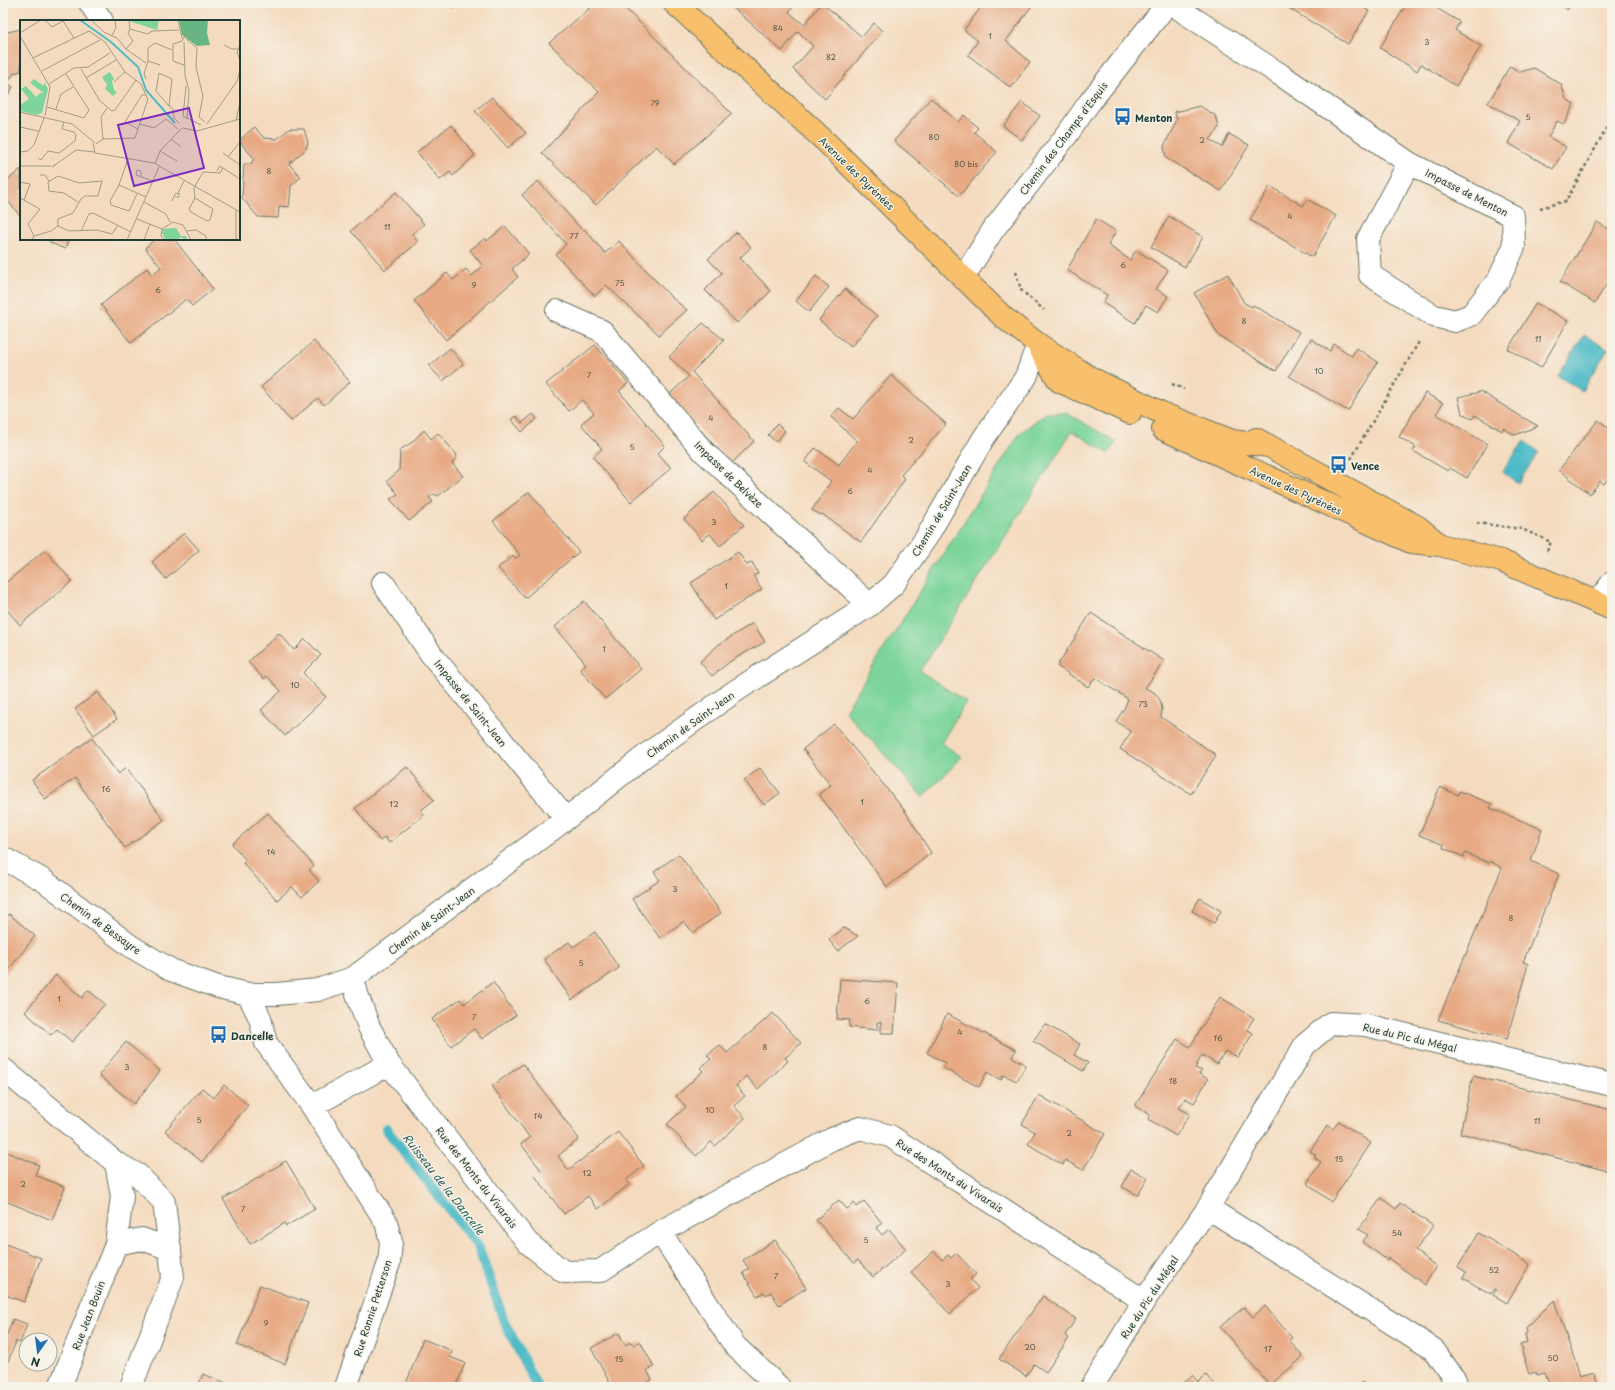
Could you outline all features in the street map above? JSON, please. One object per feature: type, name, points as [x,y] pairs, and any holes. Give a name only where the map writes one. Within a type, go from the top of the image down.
[{"type":"main road","name":"Avenue des Pyrénées","points":[[674,3],[825,141],[1003,317],[1038,344],[1161,420],[1411,542],[1440,545],[1501,561],[1605,606]]},
{"type":"main road","name":"Avenue des Pyrénées","points":[[1038,344],[1066,350],[1150,394],[1233,426],[1418,527],[1440,545]]},
{"type":"main road","name":"Avenue des Pyrénées","points":[[1161,420],[1232,441],[1269,446]]},
{"type":"street","points":[[90,3],[101,20]]},
{"type":"street","name":"Chemin des Champs d'Esquis","points":[[963,278],[993,230],[1066,136],[1089,103],[1168,3]]},
{"type":"street","name":"Impasse de Menton","points":[[1172,3],[1281,75],[1409,163],[1513,216],[1514,247],[1499,279],[1471,315],[1455,321],[1434,316],[1370,275],[1368,239],[1409,163]]},
{"type":"street","name":"Impasse de Belvèze","points":[[557,312],[602,331],[704,452],[870,605]]},
{"type":"street","name":"Chemin de Saint-Jean","points":[[248,994],[277,994],[318,990],[353,978],[566,819],[646,756],[734,692],[870,605],[894,584],[926,538],[983,439],[1026,377],[1038,344]]},
{"type":"street","name":"Impasse de Saint-Jean","points":[[383,583],[431,654],[566,819]]},
{"type":"street","points":[[1605,606],[1612,583]]},
{"type":"street","name":"Chemin de Bessayre","points":[[3,858],[43,880],[132,947],[171,970],[218,987],[248,994]]},
{"type":"street","name":"Rue des Monts du Vivarais","points":[[353,978],[357,994],[369,1026],[389,1064],[528,1243],[564,1272],[600,1271],[660,1232],[832,1139],[860,1128],[890,1136],[1144,1301]]},
{"type":"street","name":"Rue Ronnie Petterson","points":[[248,994],[260,1018],[266,1043],[312,1106],[386,1222],[391,1242],[389,1263],[346,1387]]},
{"type":"street","name":"Rue du Pic du Mégal","points":[[1092,1387],[1144,1301],[1208,1208],[1305,1045],[1331,1023],[1366,1025],[1612,1085]]},
{"type":"street","points":[[312,1106],[389,1064]]},
{"type":"street","points":[[3,1069],[116,1163],[138,1175],[164,1202],[173,1277],[131,1387]]},
{"type":"street","name":"Rue Jean Bouin","points":[[60,1387],[116,1244],[122,1196],[116,1163]]},
{"type":"street","points":[[1208,1208],[1433,1349],[1455,1380],[1457,1387]]},
{"type":"street","points":[[660,1232],[735,1346],[779,1387]]},
{"type":"street","points":[[116,1244],[142,1239],[170,1249]]},
{"type":"path","points":[[1513,216],[1566,201],[1612,118]]},
{"type":"path","points":[[1350,461],[1434,316]]},
{"type":"green space","points":[[1046,413],[1066,413],[1117,442],[1108,453],[1072,431],[920,671],[966,702],[941,743],[962,757],[923,797],[845,711],[1020,433]]},
{"type":"water","points":[[1584,335],[1608,349],[1582,391],[1558,376]]},
{"type":"water","points":[[1524,441],[1539,452],[1518,483],[1502,472]]},
{"type":"building","points":[[449,3],[459,3],[454,8]]},
{"type":"building","points":[[596,3],[620,3],[732,114],[674,164],[656,146],[596,205],[542,153],[599,92],[549,43]]},
{"type":"building","points":[[728,3],[795,3],[796,4],[789,12],[804,25],[822,3],[862,37],[874,23],[882,31],[825,99],[793,69],[813,46],[798,31],[782,51]]},
{"type":"building","points":[[984,3],[1026,3],[1031,7],[1006,41],[1030,62],[1011,88],[968,55],[978,41],[964,30]]},
{"type":"building","points":[[1280,3],[1356,3],[1369,11],[1348,44]]},
{"type":"building","points":[[1407,3],[1428,3],[1460,22],[1455,30],[1481,46],[1456,86],[1421,64],[1417,71],[1380,48]]},
{"type":"building","points":[[1557,3],[1572,3],[1567,10]]},
{"type":"building","points":[[20,29],[20,71],[14,73],[7,83],[13,87],[3,103],[3,33]]},
{"type":"building","points":[[1510,66],[1520,72],[1534,68],[1561,84],[1566,99],[1574,104],[1564,124],[1557,121],[1548,137],[1566,147],[1553,169],[1508,143],[1520,121],[1488,103]]},
{"type":"building","points":[[492,97],[526,133],[508,148],[475,111]]},
{"type":"building","points":[[931,98],[958,122],[964,115],[978,128],[974,132],[997,152],[959,196],[894,141]]},
{"type":"building","points":[[1022,102],[1040,116],[1022,140],[1003,126]]},
{"type":"building","points":[[1200,106],[1216,116],[1219,127],[1210,140],[1222,147],[1229,134],[1249,145],[1221,191],[1166,158],[1164,146],[1177,120],[1175,112]]},
{"type":"building","points":[[451,125],[475,155],[453,176],[450,172],[440,180],[417,152]]},
{"type":"building","points":[[254,127],[264,138],[277,139],[289,129],[304,129],[308,143],[306,149],[289,164],[301,177],[291,186],[289,207],[279,206],[278,218],[258,217],[242,198],[244,164],[251,164],[254,158],[240,142],[240,140]]},
{"type":"building","points":[[20,170],[20,216],[3,195],[3,184]]},
{"type":"building","points":[[538,181],[605,253],[619,241],[670,296],[687,310],[659,335],[606,285],[595,296],[556,255],[566,244],[522,195]]},
{"type":"building","points":[[1270,186],[1303,206],[1307,199],[1336,216],[1312,257],[1250,220]]},
{"type":"building","points":[[396,192],[424,224],[412,234],[418,242],[385,270],[351,231]]},
{"type":"building","points":[[1169,216],[1203,237],[1185,267],[1151,247]]},
{"type":"building","points":[[1096,219],[1116,231],[1108,245],[1130,260],[1136,250],[1168,270],[1156,289],[1168,296],[1158,312],[1146,305],[1135,323],[1103,303],[1107,295],[1067,270]]},
{"type":"building","points":[[1597,222],[1612,231],[1612,275],[1595,303],[1560,282]]},
{"type":"building","points":[[505,226],[529,254],[512,269],[518,277],[446,340],[414,301],[447,273],[453,280],[466,269],[472,276],[483,266],[470,250],[485,238],[487,241]]},
{"type":"building","points":[[737,232],[751,247],[740,258],[771,291],[737,323],[705,290],[722,273],[708,259]]},
{"type":"building","points":[[48,240],[69,240],[65,249],[51,243]]},
{"type":"building","points":[[154,240],[175,240],[213,289],[192,306],[186,299],[131,343],[101,305],[147,268],[152,275],[161,267],[145,248]]},
{"type":"building","points":[[1228,274],[1244,303],[1252,307],[1253,305],[1299,332],[1276,371],[1219,336],[1194,293]]},
{"type":"building","points":[[816,276],[829,287],[809,312],[796,301]]},
{"type":"building","points":[[845,289],[877,316],[851,347],[819,320]]},
{"type":"building","points":[[1536,303],[1568,321],[1541,368],[1508,349]]},
{"type":"building","points":[[703,323],[724,340],[692,372],[754,441],[731,464],[669,395],[689,376],[669,357]]},
{"type":"building","points":[[1311,339],[1330,351],[1334,344],[1352,356],[1356,348],[1378,362],[1348,411],[1289,376]]},
{"type":"building","points":[[314,341],[350,382],[324,405],[318,398],[291,421],[261,387]]},
{"type":"building","points":[[595,345],[628,383],[619,391],[665,446],[658,453],[671,468],[631,502],[593,457],[602,449],[581,424],[594,413],[582,400],[569,411],[546,384]]},
{"type":"building","points":[[450,348],[463,364],[443,381],[429,366]]},
{"type":"building","points":[[891,375],[946,424],[901,475],[905,479],[861,542],[822,514],[821,515],[812,510],[831,481],[805,462],[815,448],[839,465],[857,441],[831,417],[839,408],[853,419]]},
{"type":"building","points":[[1480,391],[1538,426],[1515,435],[1503,428],[1502,431],[1475,415],[1472,419],[1462,413],[1458,397]]},
{"type":"building","points":[[1425,393],[1443,403],[1436,414],[1487,444],[1467,478],[1450,468],[1448,471],[1413,451],[1416,447],[1399,437]]},
{"type":"building","points":[[533,414],[537,419],[522,432],[511,419],[516,416],[522,423]]},
{"type":"building","points":[[1598,420],[1612,430],[1612,466],[1609,471],[1612,474],[1604,484],[1600,481],[1590,494],[1559,470]]},
{"type":"building","points":[[777,424],[785,431],[776,442],[768,435]]},
{"type":"building","points":[[424,430],[431,439],[438,433],[457,455],[455,461],[452,463],[463,476],[438,496],[434,494],[429,497],[433,502],[409,521],[390,499],[398,494],[387,481],[399,471],[400,450],[411,443]]},
{"type":"building","points":[[529,492],[579,552],[525,598],[498,568],[513,556],[516,558],[520,555],[493,521]]},
{"type":"building","points":[[714,492],[744,525],[720,546],[710,534],[702,540],[684,519]]},
{"type":"building","points":[[184,533],[199,550],[166,579],[152,562]]},
{"type":"building","points":[[45,550],[72,581],[20,625],[3,605],[3,585]]},
{"type":"building","points":[[738,552],[747,565],[752,562],[758,573],[753,576],[762,589],[714,620],[691,583]]},
{"type":"building","points":[[584,601],[641,669],[605,699],[580,669],[586,664],[555,627]]},
{"type":"building","points":[[1091,613],[1164,661],[1145,688],[1154,692],[1160,700],[1162,709],[1161,717],[1216,755],[1191,794],[1120,749],[1131,732],[1116,721],[1124,709],[1128,699],[1095,678],[1088,687],[1057,666]]},
{"type":"building","points":[[753,623],[765,642],[732,660],[712,676],[700,662],[718,645]]},
{"type":"building","points":[[279,633],[294,650],[305,639],[321,655],[303,673],[326,697],[285,736],[261,710],[281,691],[267,676],[264,679],[248,662]]},
{"type":"building","points":[[98,692],[117,719],[94,735],[75,709]]},
{"type":"building","points":[[834,724],[905,811],[931,853],[887,887],[819,794],[831,785],[803,749]]},
{"type":"building","points":[[92,738],[118,774],[126,768],[164,820],[125,848],[75,778],[45,799],[32,780]]},
{"type":"building","points":[[407,767],[434,800],[421,810],[424,815],[389,843],[385,837],[380,841],[355,808]]},
{"type":"building","points":[[760,768],[780,793],[764,805],[744,780]]},
{"type":"building","points":[[1440,787],[1458,795],[1459,791],[1492,804],[1490,808],[1542,829],[1531,861],[1559,874],[1523,962],[1528,964],[1507,1039],[1438,1020],[1502,868],[1490,861],[1489,863],[1465,853],[1464,857],[1443,848],[1444,845],[1419,835]]},
{"type":"building","points":[[268,813],[314,866],[309,870],[319,881],[302,897],[292,887],[277,900],[243,863],[246,860],[232,844]]},
{"type":"building","points":[[679,854],[721,913],[693,933],[684,921],[660,938],[632,899],[660,880],[654,872]]},
{"type":"building","points":[[1200,898],[1221,911],[1214,923],[1192,911]]},
{"type":"building","points":[[9,914],[35,936],[3,977],[3,922]]},
{"type":"building","points":[[844,928],[858,936],[838,951],[829,940]]},
{"type":"building","points":[[595,932],[619,968],[572,1000],[544,959],[569,942],[573,947]]},
{"type":"building","points":[[56,975],[82,998],[88,990],[105,1004],[72,1042],[57,1029],[51,1035],[25,1012]]},
{"type":"building","points":[[840,979],[898,983],[894,1033],[881,1033],[881,1022],[877,1022],[877,1030],[849,1027],[850,1020],[837,1019]]},
{"type":"building","points":[[493,982],[516,1015],[482,1039],[474,1029],[451,1046],[432,1019],[460,999],[464,1004]]},
{"type":"building","points":[[1220,997],[1254,1018],[1247,1029],[1253,1033],[1238,1057],[1225,1051],[1217,1064],[1202,1055],[1195,1068],[1202,1071],[1199,1074],[1208,1079],[1194,1103],[1185,1098],[1179,1108],[1190,1114],[1176,1136],[1148,1119],[1150,1115],[1135,1106],[1177,1039],[1190,1047]]},
{"type":"building","points":[[773,1013],[801,1043],[785,1058],[788,1061],[758,1089],[746,1076],[736,1086],[745,1096],[734,1106],[745,1118],[715,1146],[711,1142],[696,1156],[667,1124],[686,1107],[676,1096],[703,1071],[700,1068],[711,1059],[707,1055],[720,1045],[727,1053]]},
{"type":"building","points":[[947,1014],[1016,1050],[1012,1057],[1026,1065],[1017,1081],[1003,1075],[1001,1080],[987,1072],[979,1087],[943,1068],[946,1063],[927,1053]]},
{"type":"building","points":[[1045,1024],[1080,1044],[1074,1055],[1088,1063],[1083,1071],[1033,1041]]},
{"type":"building","points":[[126,1042],[160,1071],[134,1104],[99,1075]]},
{"type":"building","points":[[523,1064],[579,1139],[558,1156],[568,1170],[618,1132],[644,1166],[626,1180],[630,1184],[598,1209],[588,1196],[564,1214],[535,1176],[541,1170],[521,1144],[530,1138],[492,1086]]},
{"type":"building","points":[[1473,1076],[1612,1110],[1612,1172],[1460,1133]]},
{"type":"building","points":[[224,1085],[248,1105],[202,1162],[165,1131],[202,1088],[214,1098]]},
{"type":"building","points":[[1039,1095],[1105,1134],[1083,1170],[1065,1160],[1063,1165],[1028,1144],[1035,1132],[1022,1124]]},
{"type":"building","points":[[1339,1121],[1371,1143],[1331,1202],[1307,1183],[1321,1162],[1314,1157],[1316,1155],[1310,1151],[1328,1125],[1333,1129]]},
{"type":"building","points":[[4,1151],[39,1165],[35,1175],[65,1187],[52,1220],[3,1200]]},
{"type":"building","points":[[286,1161],[315,1209],[286,1226],[285,1223],[250,1244],[223,1199]]},
{"type":"building","points":[[1131,1169],[1148,1178],[1138,1195],[1122,1187]]},
{"type":"building","points":[[1381,1198],[1396,1209],[1400,1203],[1433,1226],[1415,1251],[1436,1266],[1425,1285],[1388,1258],[1387,1260],[1362,1242],[1368,1235],[1359,1229]]},
{"type":"building","points":[[839,1200],[847,1209],[854,1203],[857,1207],[864,1201],[882,1223],[876,1228],[882,1235],[889,1229],[906,1249],[873,1277],[858,1260],[854,1263],[816,1220]]},
{"type":"building","points":[[1479,1233],[1530,1264],[1507,1303],[1493,1295],[1496,1290],[1494,1289],[1491,1294],[1463,1278],[1466,1272],[1458,1267]]},
{"type":"building","points":[[775,1240],[806,1288],[779,1305],[771,1292],[766,1295],[764,1292],[757,1296],[743,1273],[749,1269],[743,1260]]},
{"type":"building","points":[[3,1243],[41,1258],[24,1302],[3,1294]]},
{"type":"building","points":[[934,1251],[942,1260],[948,1255],[951,1258],[956,1253],[976,1274],[970,1279],[978,1288],[950,1314],[911,1272]]},
{"type":"building","points":[[260,1285],[308,1303],[285,1364],[237,1345]]},
{"type":"building","points":[[1043,1296],[1076,1319],[1065,1335],[1069,1338],[1046,1372],[1034,1364],[1026,1376],[999,1359]]},
{"type":"building","points":[[1554,1300],[1580,1376],[1594,1372],[1599,1387],[1550,1387],[1545,1373],[1537,1375],[1536,1372],[1529,1374],[1520,1345],[1527,1343],[1525,1334],[1527,1333],[1526,1328]]},
{"type":"building","points":[[1265,1306],[1292,1338],[1289,1340],[1303,1357],[1270,1385],[1220,1327],[1244,1307],[1253,1317]]},
{"type":"building","points":[[13,1319],[27,1324],[24,1332],[18,1332],[18,1342],[16,1341],[3,1374],[3,1336],[6,1337]]},
{"type":"building","points":[[619,1333],[625,1345],[631,1342],[634,1345],[640,1341],[654,1367],[647,1370],[652,1380],[639,1387],[612,1387],[591,1348]]},
{"type":"building","points":[[423,1339],[452,1351],[450,1357],[465,1363],[456,1387],[405,1387]]},
{"type":"building","points":[[203,1374],[236,1387],[198,1387]]},
{"type":"building","points":[[1192,1375],[1198,1382],[1206,1375],[1216,1387],[1179,1387]]},
{"type":"building","points":[[1362,1382],[1366,1387],[1357,1387]]},
{"type":"waterway","name":"Ruisseau de la Dancelle","points":[[386,1129],[478,1246],[504,1321],[537,1387]]},
{"type":"place","name":"Menton","points":[[1122,117]]},
{"type":"place","name":"Vence","points":[[1338,465]]},
{"type":"place","name":"Dancelle","points":[[218,1035]]}]
